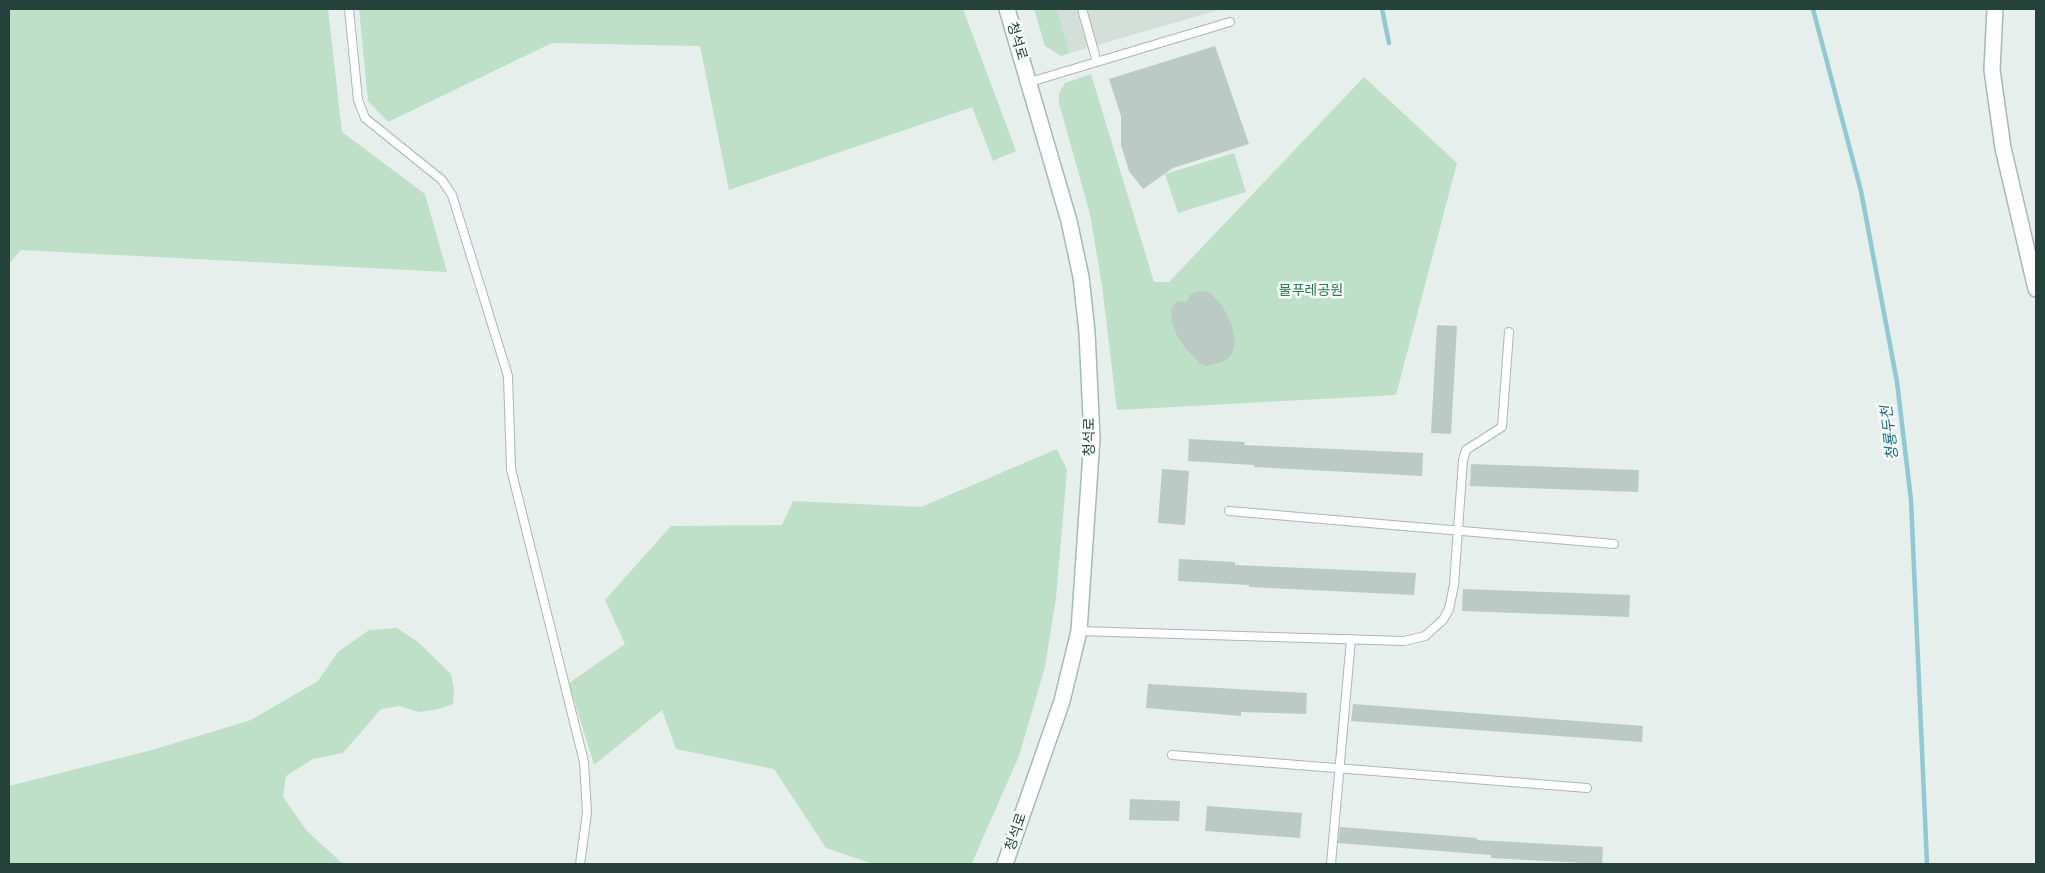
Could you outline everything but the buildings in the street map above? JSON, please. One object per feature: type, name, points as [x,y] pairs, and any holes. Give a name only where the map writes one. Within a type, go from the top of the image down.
[{"type":"main road","name":"청석로","points":[[1005,864],[1062,701],[1078,631],[1092,438],[1087,332],[1081,277],[1069,221],[1030,82],[1007,9]]},
{"type":"main road","points":[[1995,9],[1992,70],[2003,148],[2036,289]]},
{"type":"lane","points":[[349,9],[358,100],[365,118],[442,180],[452,195],[508,376],[511,469],[584,762],[586,813],[580,864]]},
{"type":"lane","points":[[1082,9],[1097,62]]},
{"type":"lane","points":[[1030,82],[1230,22]]},
{"type":"lane","points":[[1078,631],[1404,641],[1424,636],[1442,620],[1449,610],[1454,585],[1463,460],[1466,450],[1502,427],[1509,332]]},
{"type":"lane","points":[[1229,511],[1614,544]]},
{"type":"lane","points":[[1331,864],[1350,639]]},
{"type":"lane","points":[[1172,754],[1587,788]]},
{"type":"shaded area","points":[[1057,9],[1222,9],[1070,53]]},
{"type":"green space","points":[[9,9],[328,9],[342,132],[425,194],[447,272],[21,250],[9,264]]},
{"type":"green space","points":[[359,9],[963,9],[1016,151],[993,161],[972,107],[729,190],[700,46],[552,43],[388,122],[368,101]]},
{"type":"green space","points":[[1034,9],[1057,9],[1070,53],[1061,56],[1045,46]]},
{"type":"green space","name":"물푸레공원","points":[[1091,74],[1154,282],[1169,282],[1364,77],[1457,163],[1396,395],[1117,410],[1102,286],[1090,214],[1059,103],[1059,93],[1065,83]]},
{"type":"green space","points":[[1234,153],[1246,192],[1178,213],[1165,174]]},
{"type":"green space","points":[[1057,449],[1067,470],[1056,598],[1045,667],[1019,756],[972,863],[873,864],[826,848],[774,769],[676,749],[662,710],[594,765],[569,683],[625,644],[605,600],[671,526],[782,525],[793,501],[921,507]]},
{"type":"green space","points":[[397,628],[418,642],[451,674],[454,689],[453,704],[439,709],[419,712],[399,706],[381,709],[343,753],[313,759],[286,776],[283,797],[307,831],[343,864],[9,864],[9,786],[152,750],[251,720],[318,681],[338,652],[369,630]]},
{"type":"waterway","points":[[1382,9],[1389,43]]},
{"type":"waterway","name":"청룡두천","points":[[1813,9],[1861,191],[1897,382],[1911,500],[1927,864]]}]
